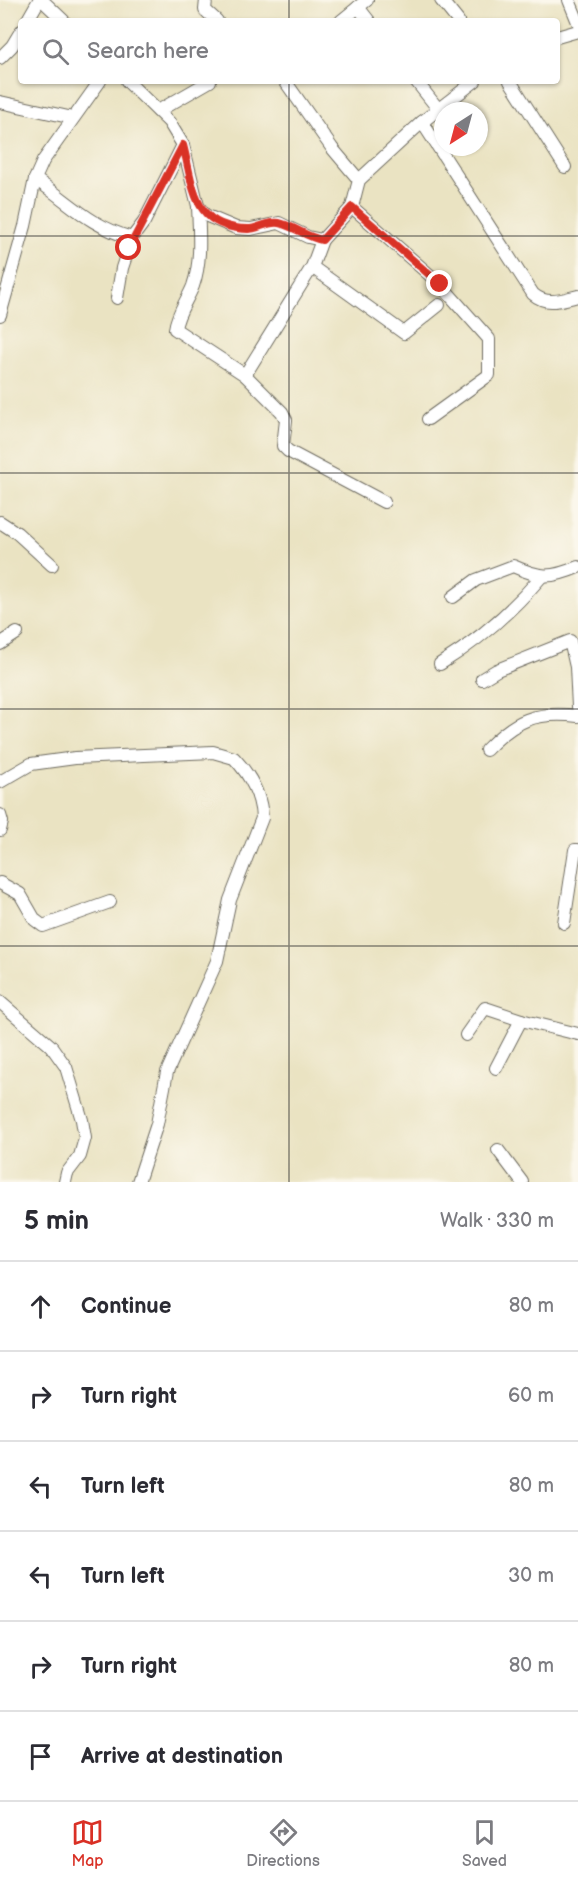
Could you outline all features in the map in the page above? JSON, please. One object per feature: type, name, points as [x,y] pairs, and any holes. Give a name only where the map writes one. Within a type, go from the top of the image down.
[{"type":"street","points":[[29,18],[40,0],[61,18]]},
{"type":"street","points":[[206,0],[205,10],[214,18]]},
{"type":"street","points":[[441,0],[456,18]]},
{"type":"street","points":[[569,0],[578,22]]},
{"type":"street","points":[[345,18],[362,4],[368,18]]},
{"type":"street","points":[[560,36],[578,31]]},
{"type":"street","points":[[0,58],[18,36]]},
{"type":"street","points":[[0,315],[3,292],[25,226],[35,179],[43,161],[98,84]]},
{"type":"street","points":[[130,84],[169,122],[183,145],[198,206],[199,260],[175,329],[204,351],[245,375],[286,420],[284,446],[288,452],[384,502]]},
{"type":"street","points":[[158,111],[205,84]]},
{"type":"street","points":[[287,84],[332,148],[359,180]]},
{"type":"street","points":[[418,84],[434,104]]},
{"type":"street","points":[[449,102],[471,84]]},
{"type":"street","points":[[512,84],[565,166]]},
{"type":"street","points":[[0,102],[73,118]]},
{"type":"street","points":[[245,375],[312,267],[322,240],[352,207],[359,180],[434,114]]},
{"type":"street","points":[[422,122],[533,294],[540,300],[550,302],[578,296]]},
{"type":"street","points":[[117,298],[122,268],[132,238],[144,222],[183,145]]},
{"type":"street","points":[[35,179],[59,194],[71,208],[90,222],[109,232],[132,238]]},
{"type":"street","points":[[198,206],[205,215],[236,228],[250,230],[279,223],[308,237],[322,240]]},
{"type":"street","points":[[352,207],[440,284],[489,339],[489,375],[428,419]]},
{"type":"street","points":[[312,267],[404,333],[440,305]]},
{"type":"street","points":[[0,522],[16,532],[52,565]]},
{"type":"street","points":[[453,597],[476,580],[513,566],[541,577],[562,574],[578,567]]},
{"type":"street","points":[[440,664],[475,643],[515,606],[541,577]]},
{"type":"street","points":[[0,644],[17,633]]},
{"type":"street","points":[[482,679],[497,670],[570,641],[576,667],[578,707]]},
{"type":"street","points":[[486,750],[506,730],[530,717],[556,713],[578,716]]},
{"type":"street","points":[[0,782],[31,764],[75,758],[213,752],[234,758],[256,789],[262,818],[230,900],[217,961],[167,1072],[157,1124],[138,1182]]},
{"type":"street","points":[[0,815],[2,822],[0,830]]},
{"type":"street","points":[[564,923],[568,885],[575,850],[578,850]]},
{"type":"street","points":[[0,883],[20,894],[35,920],[43,926],[110,902]]},
{"type":"street","points":[[0,1002],[51,1046],[66,1067],[85,1138],[80,1156],[63,1181]]},
{"type":"street","points":[[466,1035],[485,1008],[521,1020],[578,1034]]},
{"type":"street","points":[[496,1068],[521,1020]]},
{"type":"street","points":[[498,1150],[522,1182]]},
{"type":"route","points":[[129,248],[132,238],[144,222],[183,145],[198,206],[205,215],[218,222],[250,230],[267,224],[279,223],[308,237],[322,240],[352,207],[440,284]]}]
